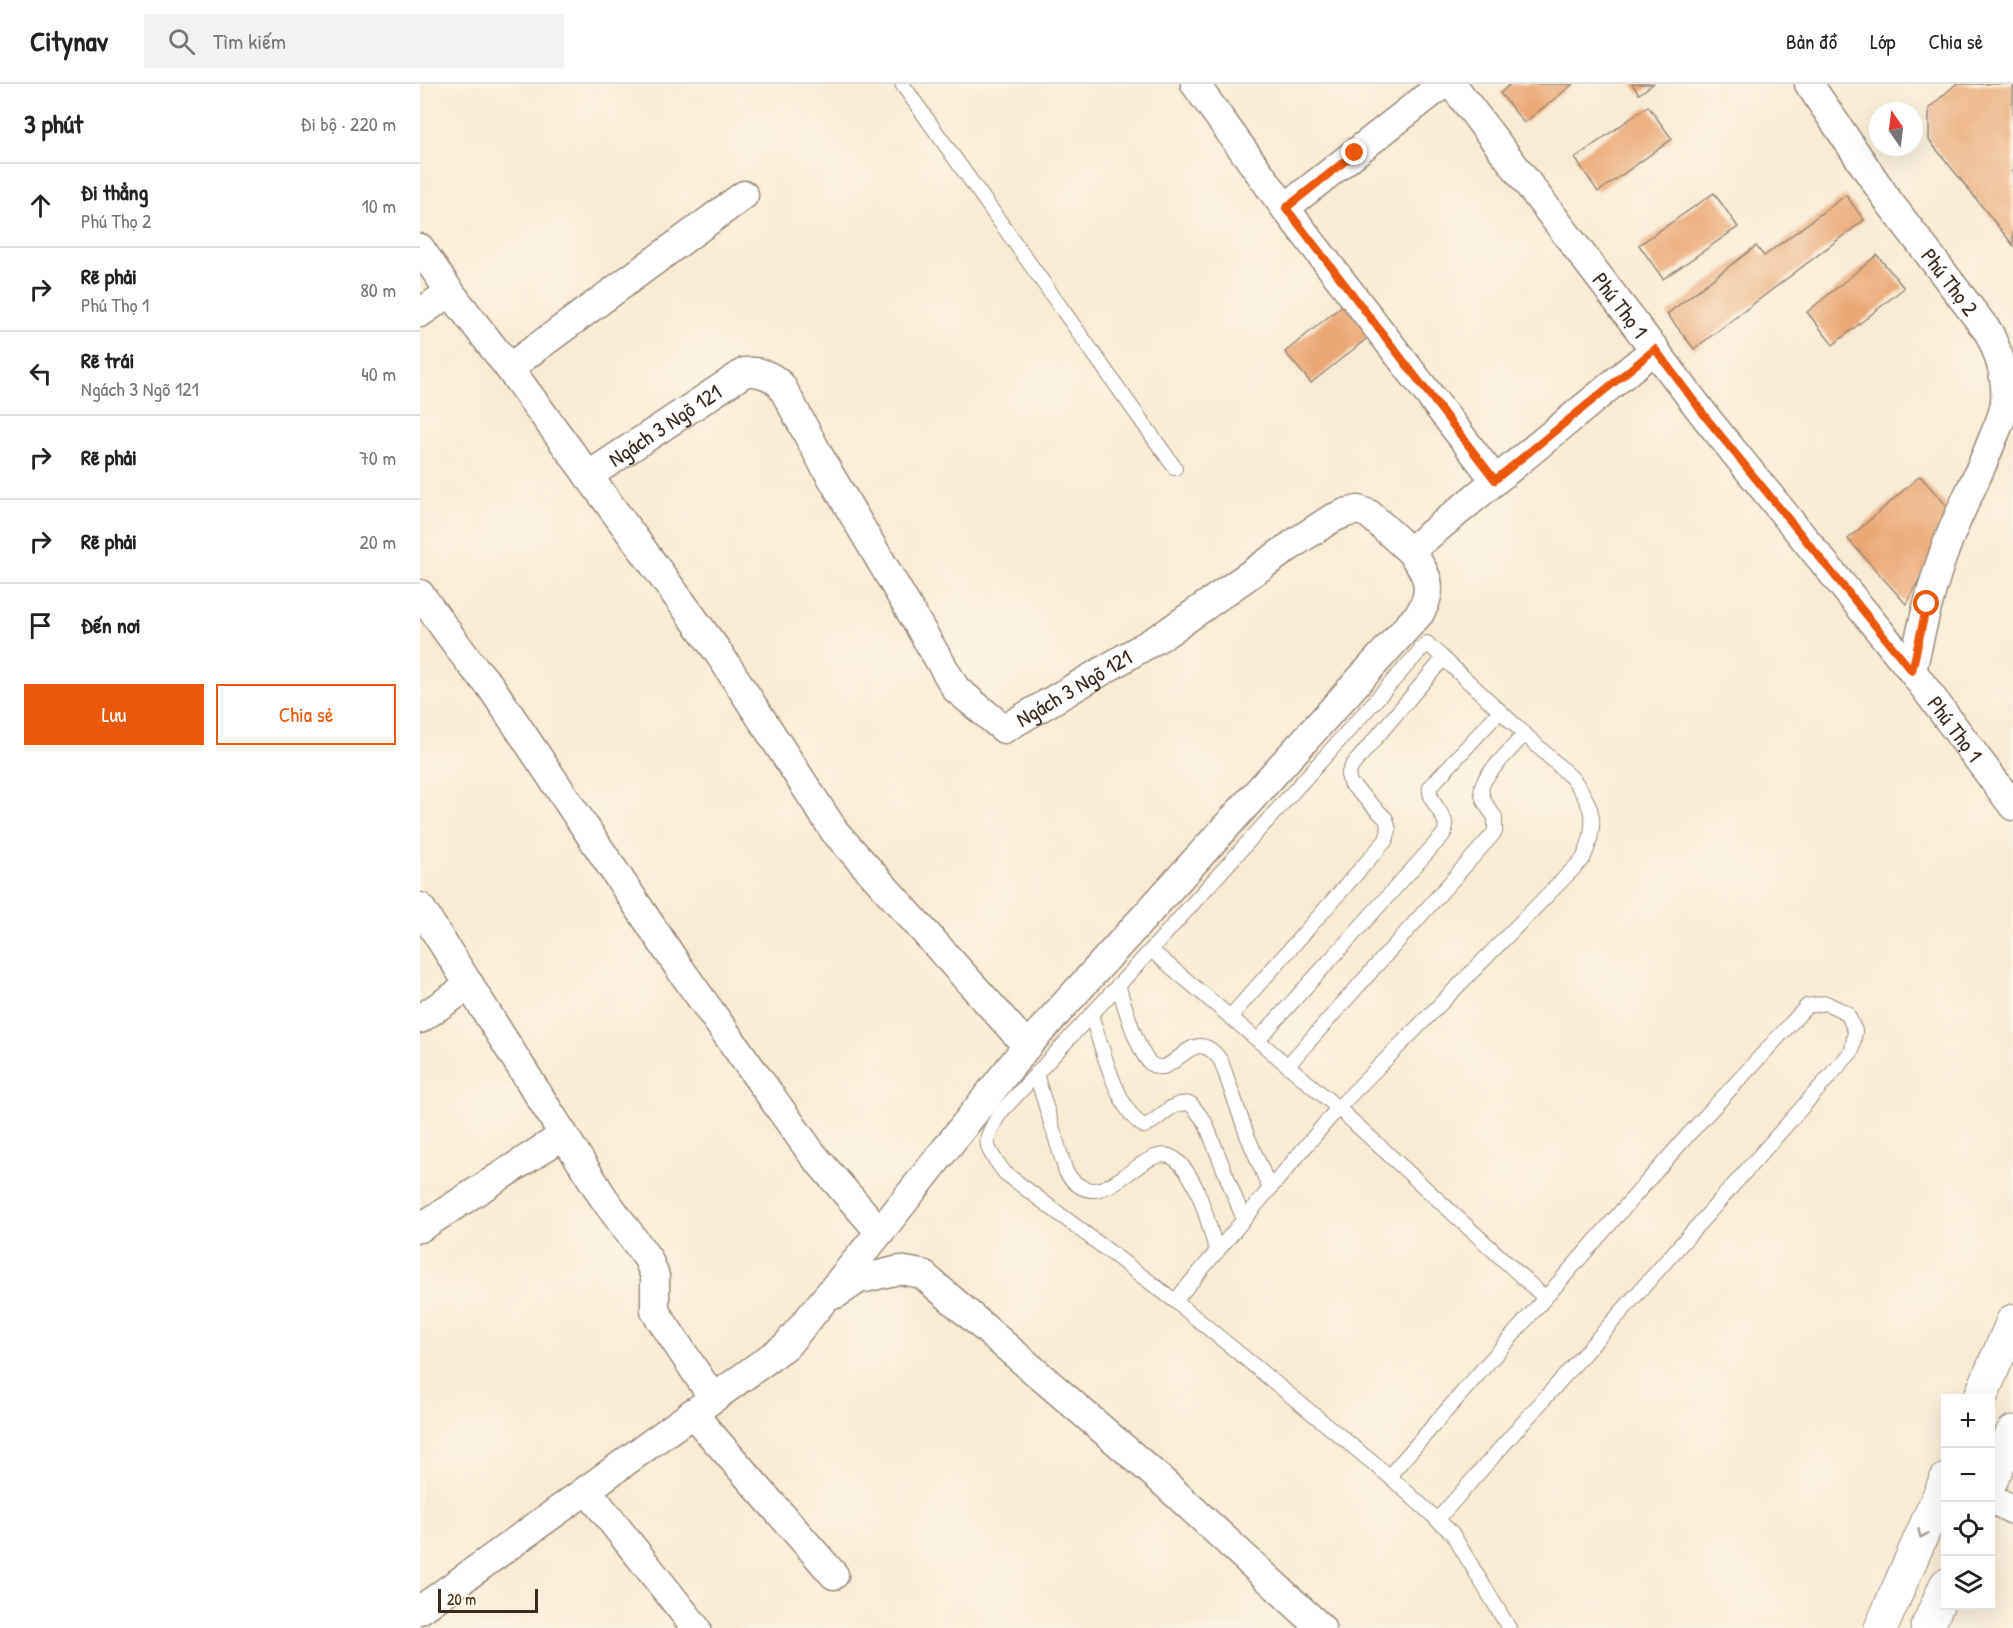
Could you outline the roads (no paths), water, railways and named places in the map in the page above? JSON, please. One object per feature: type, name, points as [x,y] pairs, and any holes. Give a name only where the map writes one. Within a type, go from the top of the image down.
[{"type":"highway","points":[[1982,1394],[2013,1321]]},
{"type":"highway","points":[[1995,1471],[2013,1432]]},
{"type":"highway","points":[[1881,1628],[1941,1491]]},
{"type":"highway","points":[[1927,1628],[1941,1596]]},
{"type":"street","points":[[1195,84],[1286,208],[1495,480]]},
{"type":"street","points":[[1286,208],[1443,84]]},
{"type":"street","name":"Phú Thọ 1","points":[[1452,84],[1716,429],[1912,671],[2013,806]]},
{"type":"street","name":"Phú Thọ 2","points":[[1820,88],[1889,202],[1989,333],[1998,351],[2004,376],[2006,395],[2004,410],[1949,538],[1927,604],[1912,671]]},
{"type":"street","points":[[509,368],[744,195]]},
{"type":"street","points":[[420,248],[450,292],[509,368],[718,652],[835,832],[1027,1046]]},
{"type":"street","points":[[420,313],[450,292]]},
{"type":"street","points":[[424,1597],[587,1490],[786,1346],[880,1232],[1027,1046],[1420,613],[1426,602],[1429,587],[1422,566],[1410,551],[1655,349]]},
{"type":"street","name":"Ngách 3 Ngõ 121","points":[[588,476],[745,372],[756,371],[772,378],[781,385],[823,463],[956,689],[1004,729],[1165,634],[1331,519],[1358,510],[1369,514],[1410,551]]},
{"type":"street","points":[[420,594],[470,663],[491,687],[680,969],[813,1155],[880,1232]]},
{"type":"street","points":[[420,907],[603,1197],[648,1258],[655,1276],[655,1311],[702,1406],[834,1575]]},
{"type":"street","points":[[420,1019],[470,985]]},
{"type":"street","points":[[420,1228],[564,1135]]},
{"type":"street","points":[[819,1306],[857,1280],[899,1270],[922,1274],[1161,1480],[1321,1628]]},
{"type":"street","points":[[587,1490],[696,1628]]},
{"type":"street","points":[[1995,1501],[2013,1510]]},
{"type":"lane","points":[[902,84],[1176,468]]},
{"type":"lane","points":[[1175,1301],[1338,1108],[1583,859],[1591,840],[1593,818],[1586,797],[1573,779],[1427,643],[1151,950],[1001,1112],[986,1138],[990,1153],[1005,1173],[1175,1301],[1389,1476],[1452,1533],[1509,1628]]},
{"type":"lane","points":[[1230,1017],[1386,840],[1389,830],[1386,819],[1350,783],[1348,775],[1352,766],[1443,659]]},
{"type":"lane","points":[[1258,1040],[1443,835],[1446,821],[1431,797],[1430,787],[1500,711]]},
{"type":"lane","points":[[1288,1065],[1495,832],[1495,817],[1486,807],[1481,791],[1483,779],[1525,734]]},
{"type":"lane","points":[[1151,950],[1338,1108],[1544,1297]]},
{"type":"lane","points":[[1118,985],[1142,1052],[1151,1064],[1169,1065],[1190,1048],[1199,1045],[1206,1046],[1216,1054],[1221,1061],[1247,1135],[1270,1189]]},
{"type":"lane","points":[[1389,1476],[1688,1135],[1807,1006],[1826,1003],[1847,1013],[1855,1031],[1851,1051],[1437,1520]]},
{"type":"lane","points":[[1091,1015],[1121,1100],[1132,1118],[1144,1126],[1150,1124],[1175,1104],[1191,1104],[1205,1122],[1244,1220]]},
{"type":"lane","points":[[1036,1074],[1066,1172],[1072,1182],[1092,1190],[1102,1188],[1120,1180],[1149,1160],[1161,1156],[1175,1159],[1192,1180],[1217,1252]]}]
